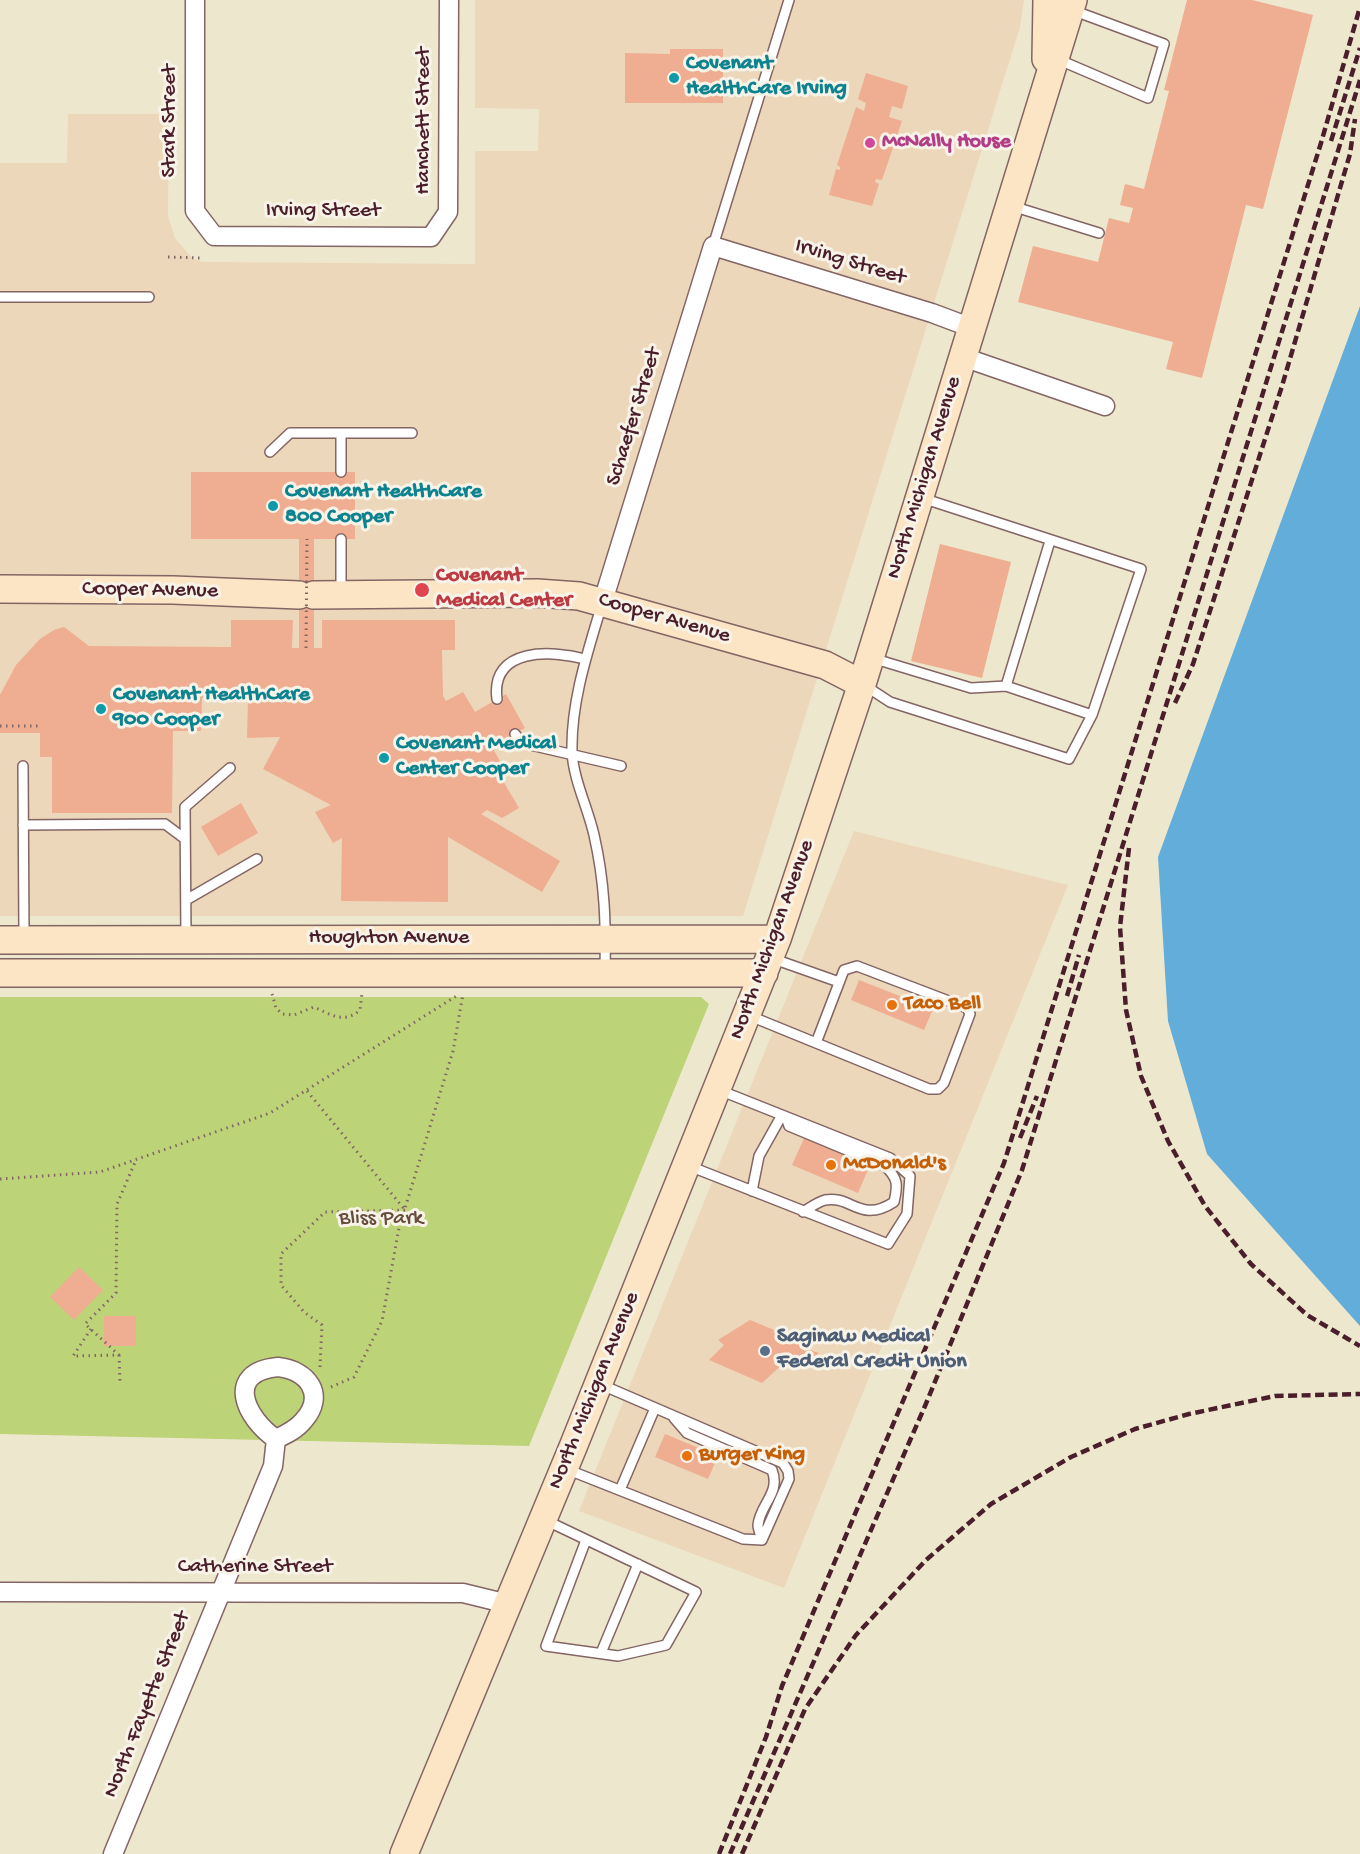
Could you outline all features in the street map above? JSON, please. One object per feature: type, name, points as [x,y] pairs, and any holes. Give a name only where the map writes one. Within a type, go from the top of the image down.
[{"type":"street","name":"Stark Street","points":[[195,0],[195,211],[214,236]]},
{"type":"street","name":"Hanchett Street","points":[[431,237],[448,212],[449,0]]},
{"type":"street","name":"North Michigan Avenue","points":[[404,1854],[564,1468],[771,957],[870,658],[1055,58],[1063,3]]},
{"type":"street","points":[[1045,90],[1063,3]]},
{"type":"street","name":"Irving Street","points":[[214,236],[431,237]]},
{"type":"street","name":"Irving Street","points":[[713,246],[933,313],[972,328]]},
{"type":"street","name":"Schaefer Street","points":[[603,601],[713,246]]},
{"type":"street","points":[[963,357],[1105,406]]},
{"type":"street","name":"Cooper Avenue","points":[[0,589],[173,590],[307,595],[537,593],[603,601],[825,665],[861,684]]},
{"type":"street","name":"Houghton Avenue","points":[[12,940],[605,939],[771,957]]},
{"type":"street","name":"Houghton Avenue","points":[[0,973],[605,972],[771,957]]},
{"type":"street","name":"North Fayette Street","points":[[113,1854],[273,1466],[276,1439]]},
{"type":"street","name":"Catherine Street","points":[[0,1592],[463,1593],[508,1604]]},
{"type":"lane","points":[[713,246],[789,0]]},
{"type":"lane","points":[[1055,58],[1148,98],[1164,44],[1063,3]]},
{"type":"lane","points":[[1010,205],[1099,233]]},
{"type":"lane","points":[[0,297],[149,297]]},
{"type":"lane","points":[[270,452],[290,433],[412,433]]},
{"type":"lane","points":[[341,433],[341,472]]},
{"type":"lane","points":[[861,684],[890,702],[1069,759],[1092,715],[1141,569],[920,497]]},
{"type":"lane","points":[[341,539],[341,595]]},
{"type":"lane","points":[[1006,686],[1050,541]]},
{"type":"lane","points":[[603,601],[585,659],[576,708],[572,754],[602,871],[605,894],[605,972]]},
{"type":"lane","points":[[497,699],[499,677],[518,658],[536,653],[566,654],[585,659]]},
{"type":"lane","points":[[870,658],[971,688],[1006,686],[1092,715]]},
{"type":"lane","points":[[515,734],[522,743],[621,766]]},
{"type":"lane","points":[[12,940],[23,825],[23,766]]},
{"type":"lane","points":[[186,939],[185,807],[230,768]]},
{"type":"lane","points":[[23,825],[165,824],[185,839]]},
{"type":"lane","points":[[186,900],[257,859]]},
{"type":"lane","points":[[771,957],[839,982]]},
{"type":"lane","points":[[747,1015],[929,1089],[938,1089],[944,1083],[970,1019],[967,1008],[857,966],[844,970],[816,1043]]},
{"type":"lane","points":[[687,1165],[888,1244],[907,1214],[910,1176],[890,1158],[717,1090]]},
{"type":"lane","points":[[753,1191],[759,1156],[784,1116]]},
{"type":"lane","points":[[784,1116],[789,1126],[885,1166],[894,1174],[898,1184],[894,1202],[883,1209],[868,1212],[831,1200],[823,1200],[803,1212]]},
{"type":"lane","points":[[598,1383],[783,1463],[788,1471],[789,1479],[762,1540]]},
{"type":"lane","points":[[620,1490],[655,1408]]},
{"type":"lane","points":[[671,1415],[687,1433],[771,1470],[776,1479],[758,1525],[762,1540]]},
{"type":"lane","points":[[564,1468],[743,1539],[762,1540]]},
{"type":"lane","points":[[543,1519],[696,1592],[666,1645],[618,1656],[546,1646],[586,1540]]},
{"type":"lane","points":[[601,1653],[638,1564]]},
{"type":"path","points":[[168,257],[202,258]]},
{"type":"path","points":[[306,648],[307,539]]},
{"type":"path","points":[[0,726],[40,726]]},
{"type":"path","points":[[271,992],[276,1008],[282,1014],[294,1015],[314,1008],[339,1018],[352,1017],[360,1010],[362,992]]},
{"type":"path","points":[[0,1179],[100,1172],[270,1113],[463,992],[453,1051],[405,1210],[382,1321],[354,1377],[328,1389]]},
{"type":"path","points":[[307,1091],[405,1210]]},
{"type":"path","points":[[120,1383],[119,1355],[85,1324],[116,1293],[117,1204],[136,1160]]},
{"type":"path","points":[[320,1370],[322,1325],[304,1312],[281,1285],[281,1254],[325,1212],[405,1210]]},
{"type":"path","points":[[90,1329],[73,1356],[119,1355]]},
{"type":"shaded area","name":"Covenant Medical Center","points":[[475,0],[1024,0],[1020,27],[743,916],[0,916],[0,163],[67,163],[68,114],[169,114],[168,216],[175,238],[193,259],[203,262],[475,264],[475,151],[538,151],[539,109],[475,108]]},
{"type":"shaded area","points":[[854,831],[1068,885],[784,1588],[579,1511]]},
{"type":"green space","name":"Bliss Park","points":[[0,997],[701,997],[709,1004],[529,1446],[0,1434]]},
{"type":"water","points":[[1360,306],[1360,1326],[1207,1154],[1168,1021],[1158,857]]},
{"type":"building","points":[[1187,0],[1252,0],[1313,15],[1263,209],[1246,205],[1202,378],[1166,369],[1173,342],[1018,302],[1033,246],[1098,262],[1109,218],[1129,223],[1133,208],[1120,205],[1125,184],[1144,189],[1169,91],[1164,90]]},
{"type":"building","name":"Covenant HealthCare Irving","points":[[670,49],[723,49],[723,103],[625,103],[625,53],[670,54]]},
{"type":"building","name":"McNally House","points":[[866,73],[908,86],[902,109],[892,106],[889,117],[902,121],[882,180],[876,179],[875,182],[879,184],[872,206],[829,195],[836,169],[840,170],[837,165],[856,107],[864,111],[866,103],[858,99]]},
{"type":"building","points":[[191,472],[355,472],[355,539],[314,539],[314,648],[322,648],[322,620],[455,620],[455,650],[442,650],[443,696],[446,701],[463,692],[475,712],[506,694],[525,728],[492,747],[505,770],[499,774],[519,808],[502,818],[487,810],[481,814],[560,861],[542,892],[448,837],[448,902],[341,901],[342,838],[333,843],[315,812],[331,805],[263,769],[280,737],[247,738],[248,699],[202,698],[201,731],[173,731],[172,813],[52,813],[52,757],[40,757],[40,733],[0,733],[0,695],[16,665],[40,639],[64,627],[89,646],[231,647],[231,620],[293,620],[292,648],[299,648],[299,539],[191,539]]},
{"type":"building","points":[[940,544],[1011,562],[982,678],[911,661]]},
{"type":"building","points":[[241,803],[258,833],[218,856],[201,827]]},
{"type":"building","name":"Taco Bell","points":[[859,980],[933,1009],[924,1030],[851,1000]]},
{"type":"building","name":"McDonald's","points":[[805,1136],[870,1165],[858,1193],[792,1165]]},
{"type":"building","points":[[79,1267],[103,1290],[74,1320],[50,1297]]},
{"type":"building","points":[[104,1316],[136,1316],[136,1346],[104,1346]]},
{"type":"building","name":"Saginaw Medical Federal Credit Union","points":[[750,1320],[808,1344],[804,1348],[819,1353],[801,1369],[786,1361],[762,1383],[709,1360],[724,1345],[718,1340]]},
{"type":"building","name":"Burger King","points":[[665,1434],[718,1456],[708,1479],[655,1457]]},
{"type":"railway","points":[[719,1854],[766,1737],[782,1686],[1004,1163],[1321,143],[1360,7]]},
{"type":"railway","points":[[1331,141],[1360,48]]},
{"type":"railway","points":[[730,1854],[925,1406],[1022,1170],[1360,80]]},
{"type":"railway","points":[[1175,703],[1193,664],[1282,386],[1350,154],[1355,119]]},
{"type":"railway","points":[[1129,848],[1120,927],[1126,1010],[1141,1076],[1168,1141],[1205,1206],[1251,1264],[1307,1315],[1360,1346]]},
{"type":"railway","points":[[1067,996],[1079,955]]},
{"type":"railway","points":[[1020,1138],[1037,1096]]},
{"type":"railway","points":[[742,1854],[805,1709],[856,1635],[926,1560],[991,1504],[1071,1457],[1135,1429],[1189,1414],[1275,1396],[1360,1394]]},
{"type":"place","name":"Covenant HealthCare Irving","points":[[674,78]]},
{"type":"place","name":"McNally House","points":[[870,143]]},
{"type":"place","name":"Covenant HealthCare 800 Cooper","points":[[273,506]]},
{"type":"place","name":"Covenant Medical Center","points":[[422,590]]},
{"type":"place","name":"Covenant HealthCare 900 Cooper","points":[[101,709]]},
{"type":"place","name":"Covenant Medical Center Cooper","points":[[384,758]]},
{"type":"place","name":"Taco Bell","points":[[892,1005]]},
{"type":"place","name":"McDonald's","points":[[831,1165]]},
{"type":"place","name":"Saginaw Medical Federal Credit Union","points":[[765,1351]]},
{"type":"place","name":"Burger King","points":[[687,1456]]}]
